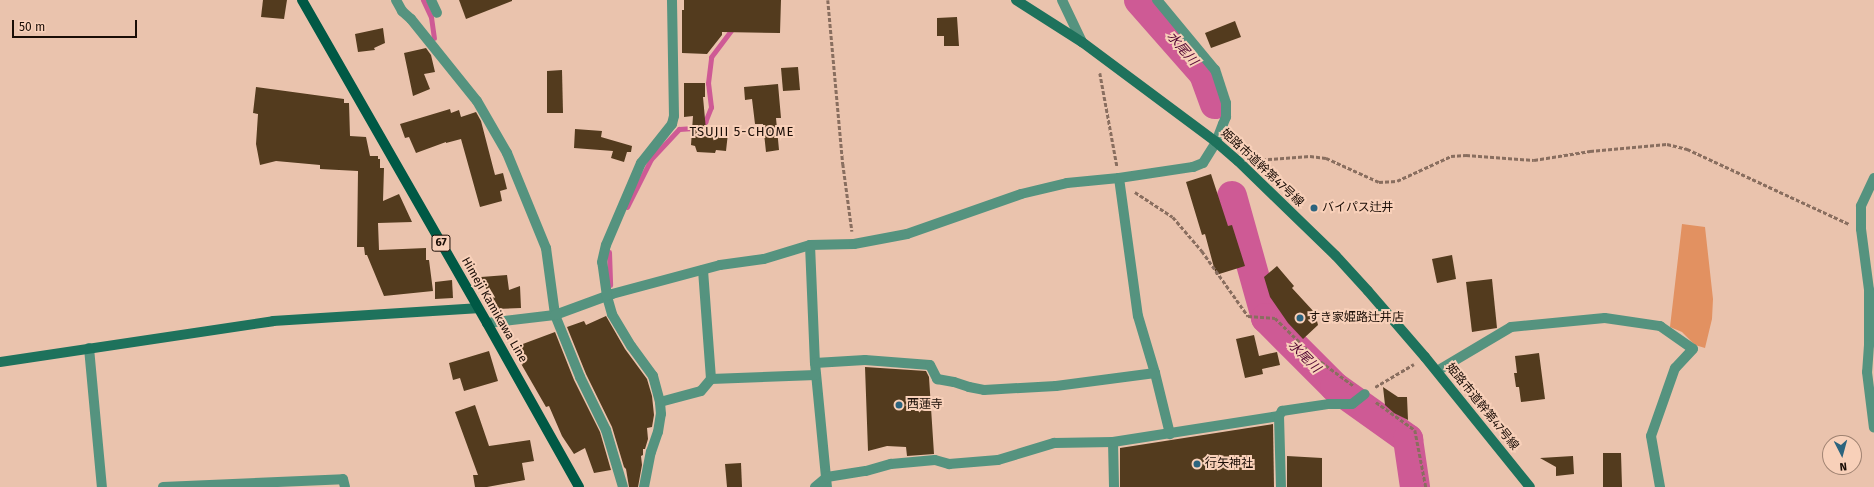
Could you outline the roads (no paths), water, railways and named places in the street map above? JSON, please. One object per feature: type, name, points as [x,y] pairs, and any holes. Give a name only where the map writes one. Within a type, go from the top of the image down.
[{"type":"main road","name":"Himeji Kamikawa Line","points":[[302,0],[579,487]]},
{"type":"street","points":[[396,0],[402,11],[477,100],[507,153],[546,248],[555,315],[580,377],[606,430],[623,487]]},
{"type":"street","points":[[431,0],[437,13]]},
{"type":"street","points":[[644,487],[650,452],[658,432],[661,414],[660,402],[653,376],[631,346],[612,314],[607,296],[602,262],[606,245],[641,162],[672,124],[674,116],[672,0]]},
{"type":"street","name":"姫路市道幹第47号線","points":[[1016,0],[1096,52],[1216,142],[1238,161],[1336,256],[1437,371],[1530,487]]},
{"type":"street","points":[[1062,0],[1082,42]]},
{"type":"street","points":[[487,323],[555,315],[607,296],[720,265],[764,259],[810,245],[854,244],[908,234],[1029,192],[1067,183],[1119,178],[1193,167],[1203,163],[1216,142],[1226,117],[1226,103],[1215,70],[1157,0]]},
{"type":"street","points":[[1119,178],[1138,316],[1155,374],[1170,434]]},
{"type":"street","points":[[1874,178],[1861,206],[1861,229],[1868,290],[1872,345],[1867,372],[1874,428]]},
{"type":"street","points":[[810,245],[815,363],[828,482]]},
{"type":"street","points":[[660,402],[701,391],[711,379],[703,270]]},
{"type":"street","points":[[0,362],[273,321],[477,308]]},
{"type":"street","points":[[1437,371],[1512,327],[1605,318],[1660,326],[1693,350],[1675,368],[1651,436],[1660,487]]},
{"type":"street","points":[[88,348],[102,487]]},
{"type":"street","points":[[815,363],[865,360],[930,365],[937,379],[954,382],[969,388],[984,390],[1013,387],[1056,386],[1155,374]]},
{"type":"street","points":[[711,379],[816,375]]},
{"type":"street","points":[[1281,487],[1279,416],[1282,411],[1329,404],[1352,404],[1364,394]]},
{"type":"street","points":[[815,487],[891,464],[935,460],[949,464],[998,460],[1054,443],[1113,442],[1279,416]]},
{"type":"street","points":[[1113,442],[1114,487]]},
{"type":"street","points":[[163,487],[343,479],[345,487]]},
{"type":"waterway","points":[[423,0],[431,17],[434,38]]},
{"type":"waterway","name":"水尾川","points":[[1139,0],[1204,74],[1215,104]]},
{"type":"waterway","points":[[627,207],[651,159],[679,129],[694,128],[705,122],[711,107],[708,83],[711,57],[733,28]]},
{"type":"waterway","name":"水尾川","points":[[1232,196],[1266,318],[1335,387],[1408,439],[1415,487]]},
{"type":"waterway","points":[[609,252],[610,285]]},
{"type":"place","name":"バイパス辻井","points":[[1314,208]]},
{"type":"place","name":"すき家姫路辻井店","points":[[1300,318]]},
{"type":"place","name":"西蓮寺","points":[[899,405]]},
{"type":"place","name":"行矢神社","points":[[1197,464]]},
{"type":"district","name":"TSUJII 5-CHOME","points":[[742,132]]}]
